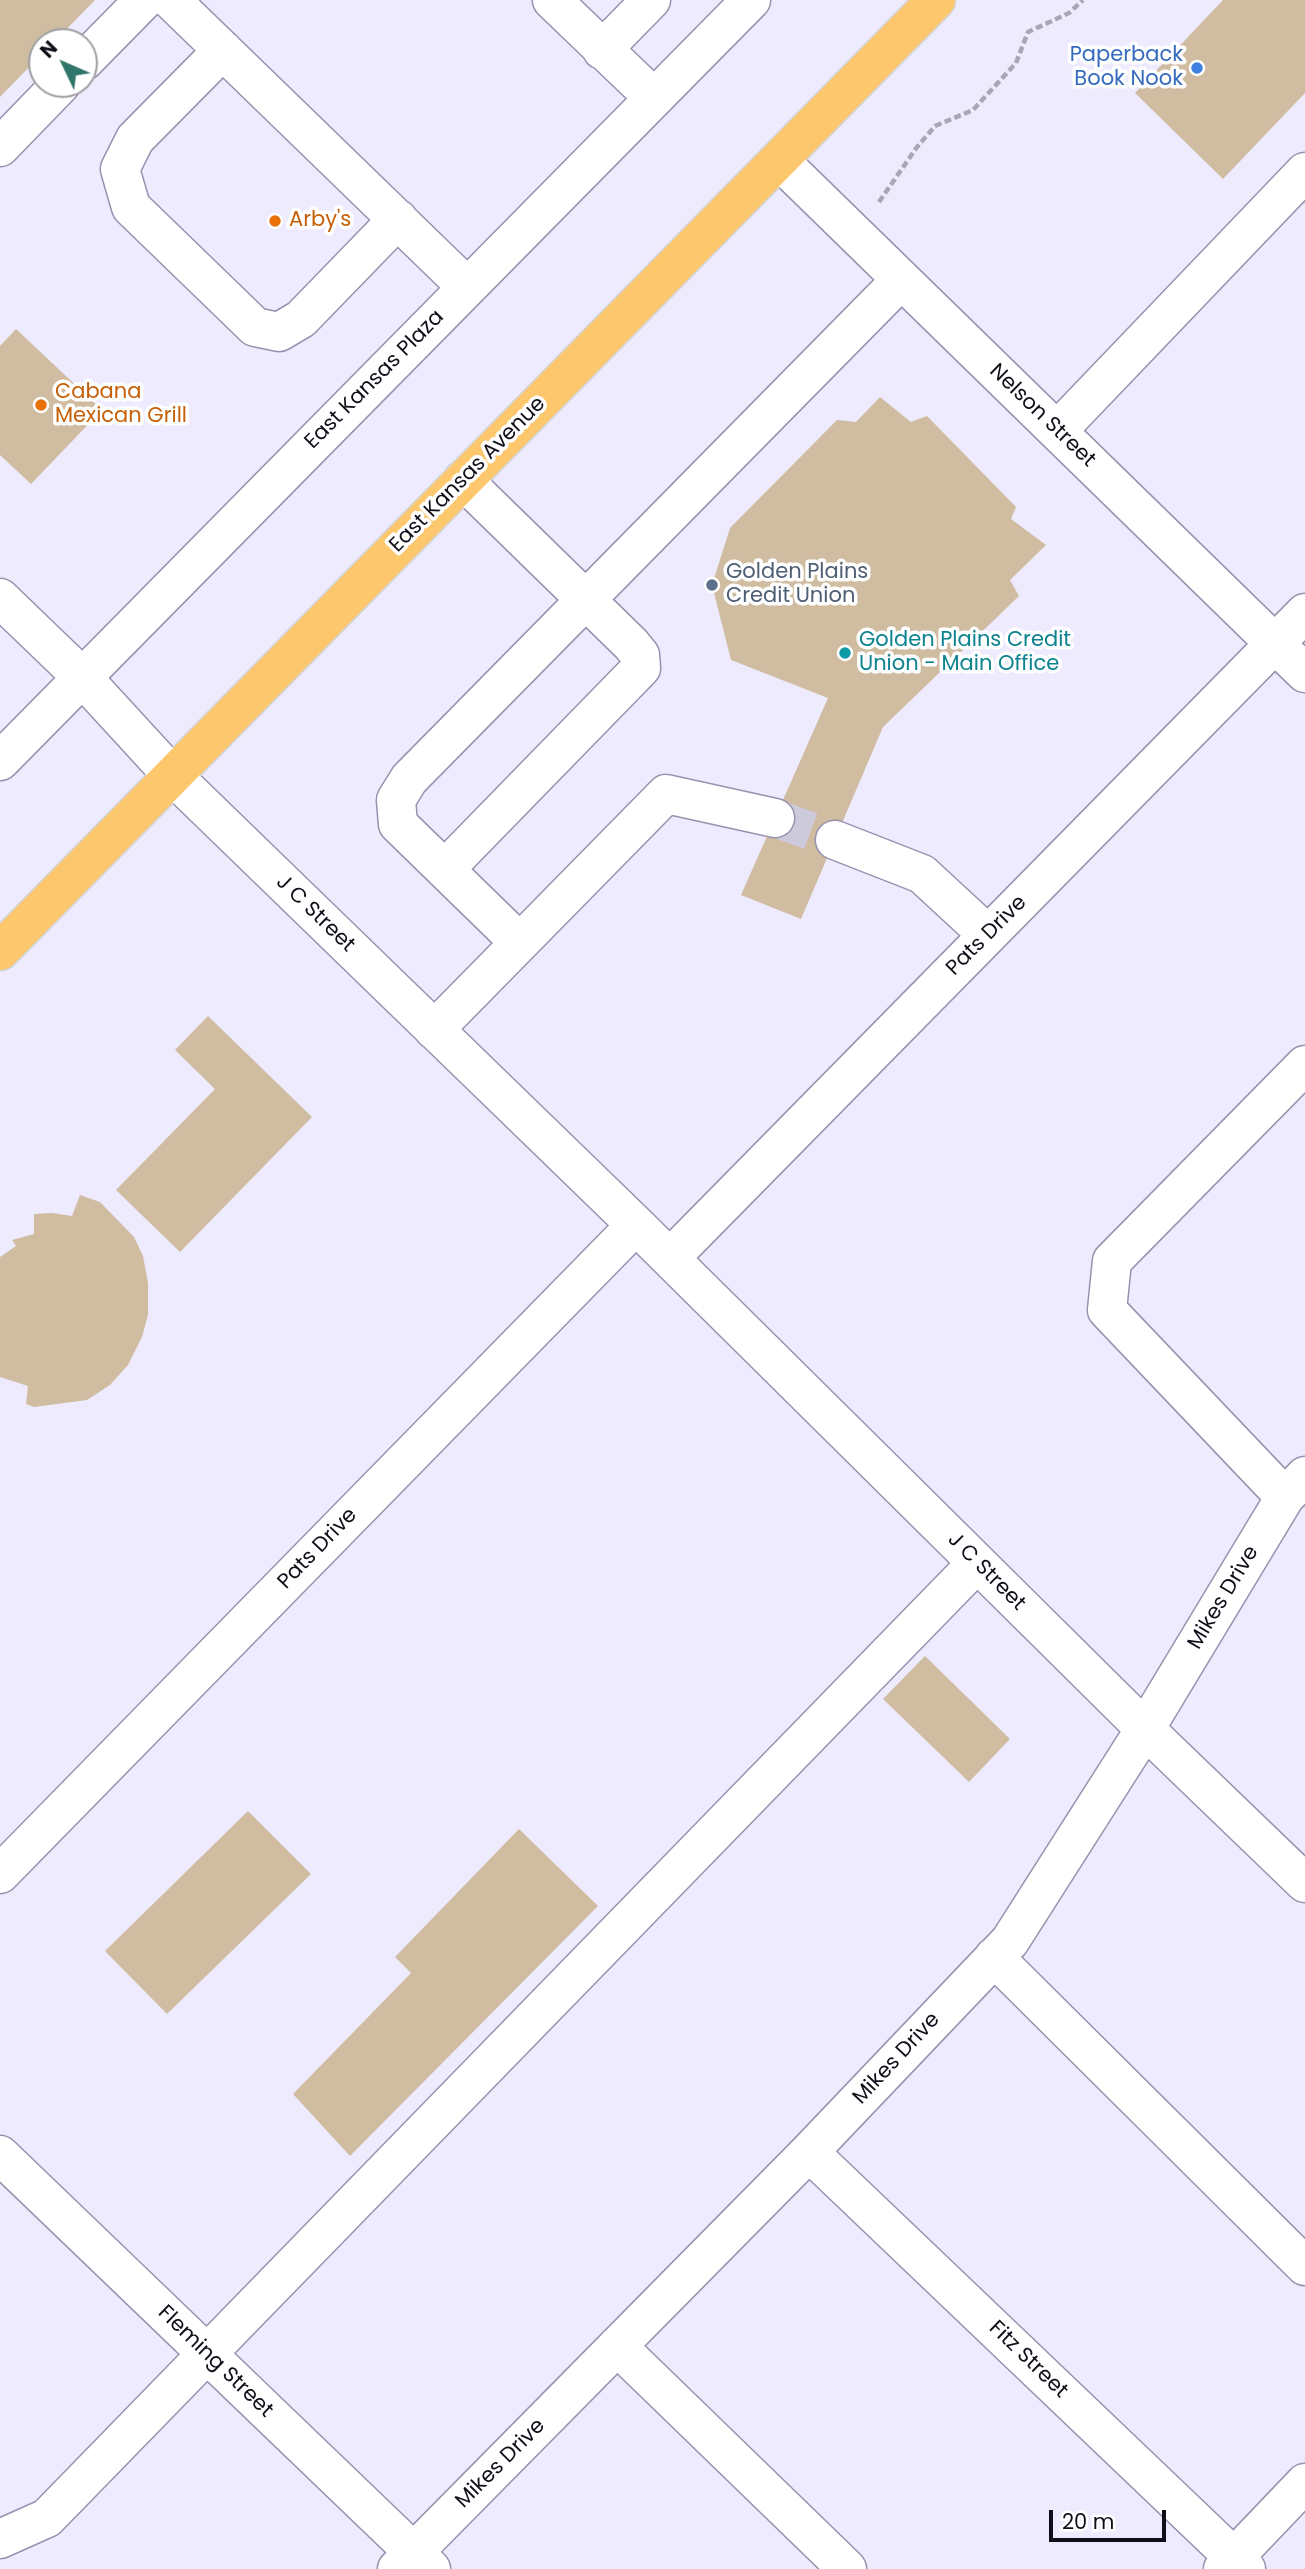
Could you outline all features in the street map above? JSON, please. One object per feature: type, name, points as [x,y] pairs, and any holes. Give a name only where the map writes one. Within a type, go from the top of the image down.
[{"type":"main road","name":"East Kansas Avenue","points":[[0,951],[936,0]]},
{"type":"street","points":[[98,47],[144,0]]},
{"type":"street","points":[[171,0],[467,286]]},
{"type":"street","points":[[552,0],[654,98]]},
{"type":"street","points":[[602,50],[651,0]]},
{"type":"street","name":"East Kansas Plaza","points":[[0,761],[751,0]]},
{"type":"street","points":[[223,50],[135,139],[120,169],[131,207],[140,216],[255,327],[279,332],[301,319],[398,219]]},
{"type":"street","points":[[0,147],[47,98]]},
{"type":"street","name":"Nelson Street","points":[[779,160],[1305,673]]},
{"type":"street","points":[[1057,431],[1305,172]]},
{"type":"street","points":[[519,942],[398,824],[396,800],[409,779],[901,279]]},
{"type":"street","points":[[445,869],[640,668],[640,655],[463,480]]},
{"type":"street","name":"J C Street","points":[[0,598],[82,677],[172,775],[670,1258],[1305,1884]]},
{"type":"street","name":"Pats Drive","points":[[670,1258],[1305,614]]},
{"type":"street","points":[[435,1030],[666,794],[775,818]]},
{"type":"street","points":[[835,840],[922,874],[988,935]]},
{"type":"street","points":[[1295,1486],[1107,1310],[1112,1262],[1305,1065]]},
{"type":"street","name":"Pats Drive","points":[[0,1874],[636,1225]]},
{"type":"street","name":"Mikes Drive","points":[[414,2563],[617,2346],[809,2152],[1010,1941],[1295,1486]]},
{"type":"street","points":[[0,2539],[47,2518],[977,1563]]},
{"type":"street","points":[[994,1957],[1305,2266]]},
{"type":"street","name":"Fitz Street","points":[[809,2152],[1234,2565]]},
{"type":"street","name":"Fleming Street","points":[[0,2155],[206,2353],[414,2563]]},
{"type":"street","points":[[617,2346],[848,2569]]},
{"type":"street","points":[[1234,2565],[1305,2483]]},
{"type":"path","points":[[854,233],[879,203],[917,147],[935,127],[973,110],[1016,63],[1028,32],[1069,13],[1083,0]]},
{"type":"building","points":[[0,0],[95,0],[68,28],[28,28],[28,68],[0,97]]},
{"type":"building","points":[[1223,0],[1305,0],[1305,93],[1223,179],[1135,93]]},
{"type":"building","points":[[16,329],[102,410],[31,484],[0,455],[0,346]]},
{"type":"building","name":"Golden Plains Credit Union - Main Office","points":[[880,397],[911,422],[927,416],[1016,507],[1011,519],[1046,545],[1010,580],[1019,596],[883,727],[801,919],[741,895],[828,698],[731,660],[712,585],[730,528],[837,420],[856,422]]},
{"type":"building","points":[[208,1016],[312,1117],[180,1252],[116,1190],[215,1089],[175,1050]]},
{"type":"building","points":[[80,1195],[100,1202],[134,1237],[143,1256],[148,1283],[148,1315],[142,1337],[128,1365],[110,1385],[87,1400],[34,1407],[26,1404],[28,1386],[0,1377],[0,1257],[16,1246],[12,1240],[34,1234],[34,1214],[72,1216]]},
{"type":"building","points":[[925,1656],[1010,1739],[969,1782],[883,1699]]},
{"type":"building","points":[[248,1811],[311,1874],[167,2014],[105,1951]]},
{"type":"building","points":[[519,1829],[598,1906],[350,2156],[293,2094],[411,1973],[395,1957]]},
{"type":"tunnel","points":[[775,818],[835,840]]},
{"type":"place","name":"Paperback Book Nook","points":[[1197,68]]},
{"type":"place","name":"Arby's","points":[[275,221]]},
{"type":"place","name":"Cabana Mexican Grill","points":[[41,405]]},
{"type":"place","name":"Golden Plains Credit Union","points":[[712,585]]},
{"type":"place","name":"Golden Plains Credit Union - Main Office","points":[[845,653]]}]
